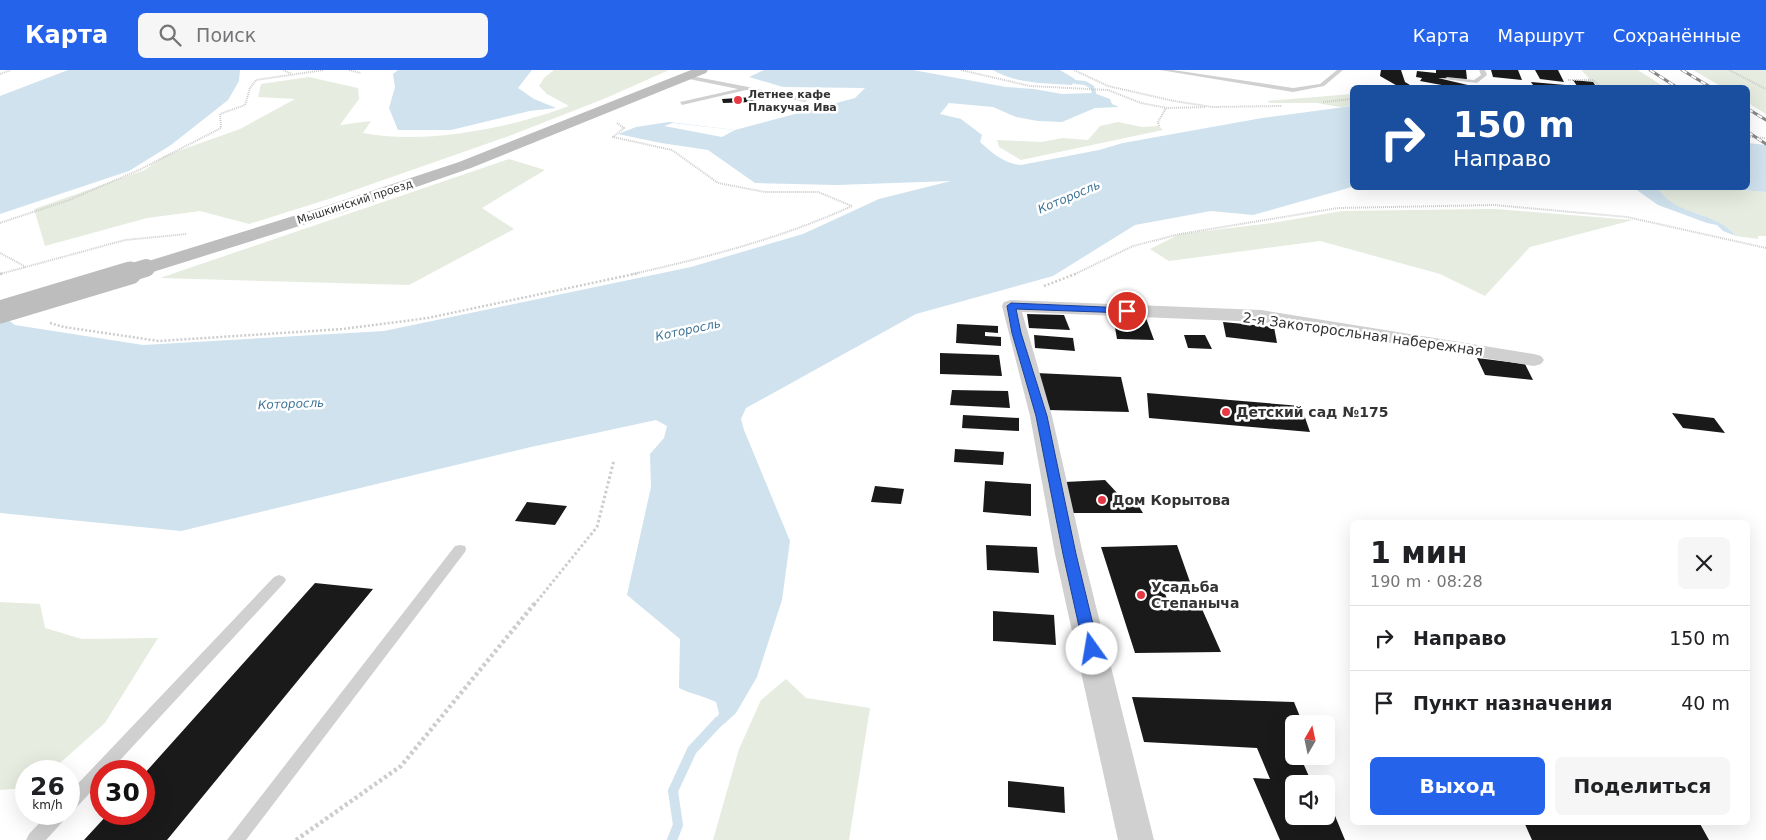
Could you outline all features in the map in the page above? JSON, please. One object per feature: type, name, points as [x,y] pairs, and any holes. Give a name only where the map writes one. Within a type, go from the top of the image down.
[{"type":"main road","name":"Мышкинский проезд","points":[[0,312],[338,208],[465,166],[702,70]]},
{"type":"street","name":"2-я Закоторосльная набережная","points":[[1011,306],[1262,316],[1534,360]]},
{"type":"street","points":[[1011,306],[1041,416],[1069,554],[1136,840]]},
{"type":"lane","points":[[1163,70],[1293,90],[1322,85],[1340,70]]},
{"type":"lane","points":[[1447,79],[1475,82],[1484,75],[1482,70]]},
{"type":"lane","points":[[686,77],[805,100]]},
{"type":"lane","points":[[682,103],[748,88]]},
{"type":"lane","points":[[236,840],[460,549]]},
{"type":"lane","points":[[80,792],[279,580]]},
{"type":"lane","points":[[34,840],[48,825]]},
{"type":"path","points":[[0,74],[11,70]]},
{"type":"path","points":[[283,70],[292,75]]},
{"type":"path","points":[[0,223],[68,200],[146,166],[221,128],[220,114],[245,106],[250,88],[256,80],[324,70]]},
{"type":"path","points":[[348,70],[361,73]]},
{"type":"path","points":[[961,70],[1030,86],[1108,90],[1141,103],[1167,108],[1265,107],[1284,105]]},
{"type":"path","points":[[1074,70],[1108,86],[1174,101],[1212,107]]},
{"type":"path","points":[[1729,70],[1766,89]]},
{"type":"path","points":[[1568,80],[1592,80],[1598,85]]},
{"type":"path","points":[[1323,102],[1350,99]]},
{"type":"path","points":[[1159,126],[1158,122],[1167,108]]},
{"type":"path","points":[[45,322],[64,327],[159,341],[342,329],[418,319],[590,284],[716,255],[812,224],[852,206],[818,192],[765,192],[718,183],[672,150],[613,137],[624,128],[616,123]]},
{"type":"path","points":[[1750,137],[1766,138]]},
{"type":"path","points":[[1011,306],[1031,291],[1078,273],[1133,246],[1180,234],[1338,208],[1494,205],[1617,216],[1718,236],[1766,248]]},
{"type":"path","points":[[0,274],[125,240],[191,234]]},
{"type":"path","points":[[0,253],[27,268]]},
{"type":"path","points":[[296,840],[401,766],[597,527],[614,460]]},
{"type":"shaded area","points":[[554,70],[669,70],[606,98],[509,136],[329,199],[249,224],[200,211],[147,218],[45,246],[34,209],[145,170],[164,156],[240,129],[295,99],[258,97],[261,84],[309,77],[358,88],[359,99],[340,125],[371,121],[363,133],[387,136],[440,136],[521,121],[569,106],[547,94],[539,86],[544,78]]},
{"type":"shaded area","points":[[1581,70],[1638,70],[1661,85],[1590,85],[1588,77]]},
{"type":"shaded area","points":[[1693,70],[1766,70],[1766,114],[1750,104],[1750,85],[1719,85]]},
{"type":"shaded area","points":[[1350,94],[1350,106],[1340,107],[1317,103],[1270,103],[1267,101]]},
{"type":"shaded area","points":[[1118,122],[1142,127],[1159,126],[1163,130],[1021,160],[999,147],[997,140],[1041,142],[1063,138],[1088,140],[1100,126]]},
{"type":"shaded area","points":[[509,159],[545,170],[482,208],[514,229],[409,285],[160,278]]},
{"type":"shaded area","points":[[1656,190],[1741,190],[1766,192],[1766,236],[1758,236],[1758,239],[1736,236],[1715,220],[1673,205]]},
{"type":"shaded area","points":[[1494,209],[1633,220],[1530,247],[1485,296],[1440,274],[1320,241],[1169,261],[1150,249],[1180,234],[1272,223],[1342,211]]},
{"type":"shaded area","points":[[0,602],[40,604],[45,628],[82,639],[158,638],[105,723],[63,760],[15,760],[15,789],[0,790]]},
{"type":"shaded area","points":[[786,679],[806,698],[870,708],[849,840],[713,840],[739,749],[761,700]]},
{"type":"water","points":[[68,70],[240,70],[239,81],[228,100],[171,145],[129,171],[0,214],[0,96]]},
{"type":"water","points":[[398,70],[532,70],[518,88],[534,99],[556,108],[530,111],[451,130],[398,130],[389,108],[395,87],[393,74]]},
{"type":"water","name":"Которосль","points":[[764,70],[913,70],[1006,87],[1062,94],[1094,93],[1110,99],[1112,104],[1119,107],[1095,108],[1062,122],[1038,121],[1016,117],[993,107],[949,103],[940,114],[961,119],[982,135],[980,142],[994,154],[1010,163],[1021,165],[1099,150],[1123,143],[1262,118],[1350,106],[1350,188],[1253,215],[1211,211],[1135,225],[1053,276],[916,314],[746,408],[741,419],[744,430],[790,541],[782,600],[757,677],[736,713],[724,724],[713,729],[719,713],[716,702],[679,688],[680,639],[627,595],[651,487],[650,454],[664,438],[667,426],[656,420],[531,447],[181,531],[0,513],[0,314],[15,325],[143,345],[384,331],[691,267],[803,234],[879,199],[951,181],[837,185],[755,183],[708,150],[618,134],[636,127],[669,122],[735,130],[855,98],[865,88],[783,87],[749,77]]},
{"type":"water","points":[[993,70],[1060,70],[1075,79],[1072,85],[1031,82],[1011,78]]},
{"type":"water","points":[[1750,143],[1766,145],[1766,192],[1741,190],[1750,190]]},
{"type":"water","points":[[1637,190],[1659,190],[1676,205],[1718,222],[1736,236],[1723,231],[1717,225],[1658,205]]},
{"type":"pier","points":[[673,123],[735,130],[722,137],[664,126]]},
{"type":"building","points":[[1381,70],[1401,70],[1405,82],[1410,85],[1396,85],[1380,76]]},
{"type":"building","points":[[1436,70],[1466,70],[1467,79],[1438,78],[1468,85],[1442,85],[1420,81],[1422,78],[1416,77],[1417,71],[1436,73]]},
{"type":"building","points":[[1491,70],[1518,70],[1522,80],[1493,77]]},
{"type":"building","points":[[1535,70],[1558,70],[1564,82],[1540,79]]},
{"type":"building","points":[[1573,80],[1593,82],[1595,85],[1576,85]]},
{"type":"building","points":[[1531,82],[1566,85],[1533,85]]},
{"type":"building","name":"Летнее кафе Плакучая Ива","points":[[753,97],[754,102],[723,103],[722,99]]},
{"type":"building","points":[[1027,314],[1064,315],[1070,330],[1029,328]]},
{"type":"building","points":[[1113,316],[1146,318],[1154,340],[1117,339]]},
{"type":"building","points":[[1223,322],[1274,327],[1277,343],[1226,337]]},
{"type":"building","points":[[957,324],[998,326],[998,333],[985,332],[985,336],[1001,337],[1001,346],[956,343]]},
{"type":"building","points":[[1034,335],[1073,338],[1075,351],[1035,348]]},
{"type":"building","points":[[1184,335],[1205,335],[1212,349],[1188,348]]},
{"type":"building","points":[[940,353],[999,355],[1002,376],[940,374]]},
{"type":"building","points":[[1477,358],[1525,364],[1533,380],[1485,375]]},
{"type":"building","points":[[1036,373],[1121,377],[1129,412],[1048,410]]},
{"type":"building","points":[[952,390],[1008,391],[1010,408],[950,405]]},
{"type":"building","name":"Детский сад №175","points":[[1147,393],[1301,406],[1310,432],[1149,418]]},
{"type":"building","points":[[1672,413],[1714,418],[1725,433],[1683,428]]},
{"type":"building","points":[[963,415],[1019,418],[1019,431],[962,428]]},
{"type":"building","points":[[955,449],[1004,452],[1003,465],[954,462]]},
{"type":"building","points":[[1105,480],[1120,496],[1133,497],[1143,513],[1072,513],[1065,482]]},
{"type":"building","points":[[985,481],[1031,484],[1031,516],[983,512]]},
{"type":"building","points":[[875,486],[904,489],[901,504],[871,502]]},
{"type":"building","points":[[527,502],[567,506],[555,525],[515,521]]},
{"type":"building","points":[[986,545],[1037,547],[1039,573],[987,570]]},
{"type":"building","name":"Усадьба Степаныча","points":[[1177,545],[1190,582],[1160,581],[1171,609],[1202,609],[1221,652],[1135,653],[1101,547]]},
{"type":"building","points":[[315,583],[373,589],[167,840],[84,840],[98,825],[155,825],[155,762]]},
{"type":"building","points":[[993,611],[1054,615],[1056,645],[993,641]]},
{"type":"building","points":[[1132,697],[1294,702],[1299,715],[1285,715],[1285,765],[1304,765],[1308,775],[1285,775],[1285,825],[1335,825],[1335,816],[1345,840],[1280,840],[1253,778],[1270,779],[1257,748],[1144,742]]},
{"type":"building","points":[[1008,781],[1064,787],[1065,813],[1008,807]]},
{"type":"building","points":[[1525,825],[1701,825],[1709,840],[1532,840]]},
{"type":"waterway","points":[[1075,82],[1085,83],[1092,87],[1094,93]]},
{"type":"waterway","points":[[672,840],[678,825],[673,791],[692,750],[719,721]]},
{"type":"railway","points":[[1650,70],[1673,85]]},
{"type":"railway","points":[[1682,70],[1707,85]]},
{"type":"railway","points":[[1750,110],[1766,120]]},
{"type":"railway","points":[[1750,133],[1766,144]]},
{"type":"place","name":"Летнее кафе Плакучая Ива","points":[[738,100]]},
{"type":"place","name":"Детский сад №175","points":[[1226,412]]},
{"type":"place","name":"Дом Корытова","points":[[1102,500]]},
{"type":"place","name":"Усадьба Степаныча","points":[[1141,595]]},
{"type":"route","points":[[1092,649],[1069,554],[1041,416],[1011,306],[1127,311]]}]
